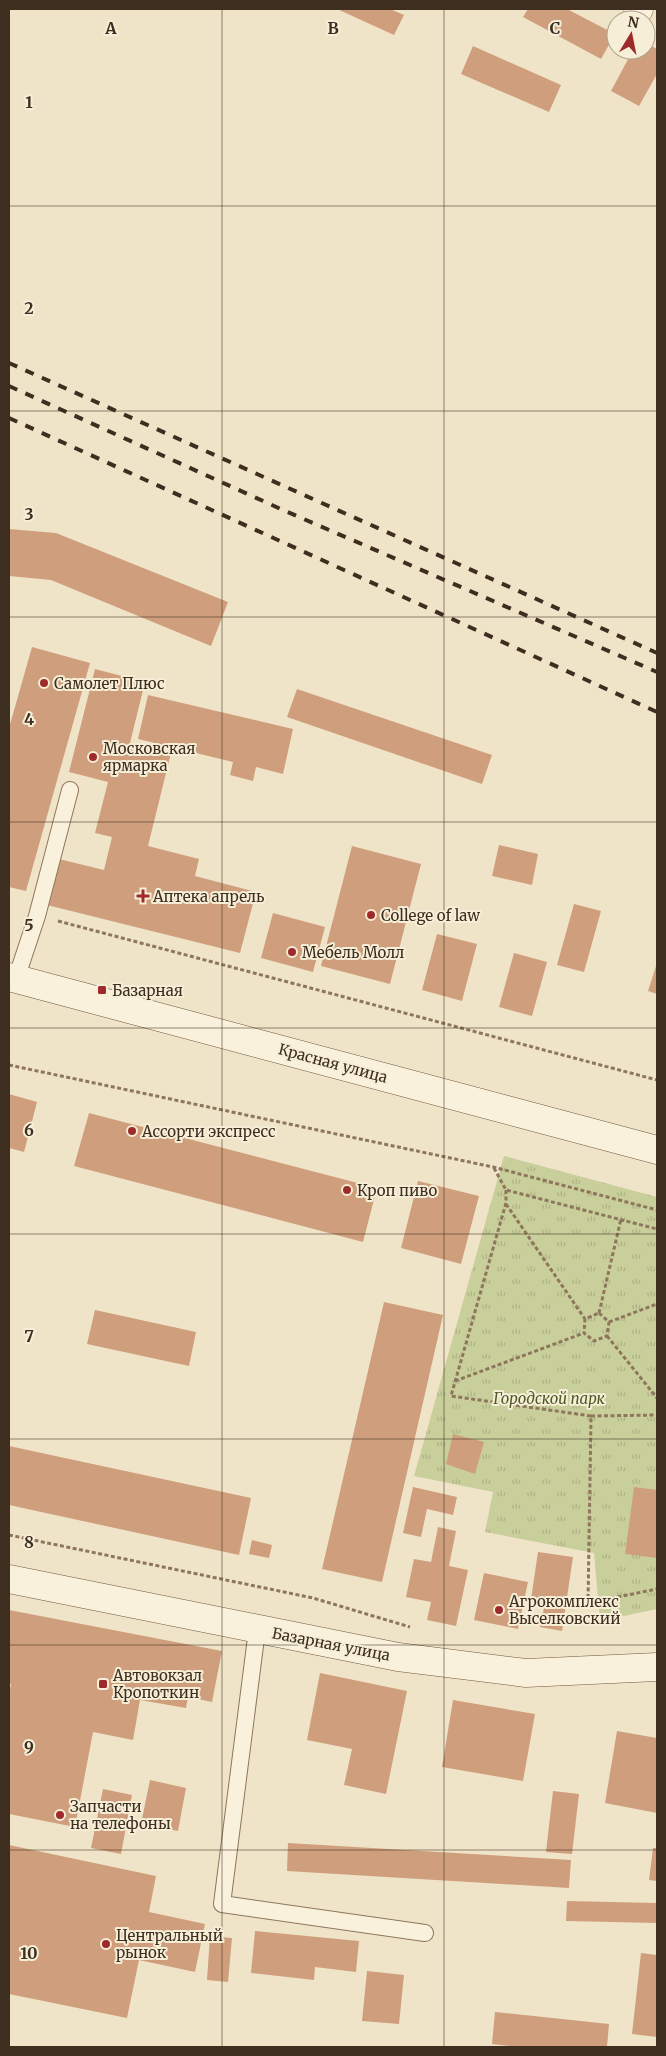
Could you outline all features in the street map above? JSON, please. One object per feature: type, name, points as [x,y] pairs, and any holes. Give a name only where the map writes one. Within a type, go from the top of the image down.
[{"type":"main road","name":"Красная улица","points":[[12,978],[657,1150]]},
{"type":"main road","name":"Базарная улица","points":[[9,1579],[398,1657],[526,1674],[657,1667]]},
{"type":"lane","points":[[12,978],[37,916],[70,790]]},
{"type":"lane","points":[[257,1630],[222,1904],[425,1934]]},
{"type":"path","points":[[37,916],[657,1080]]},
{"type":"path","points":[[9,1065],[493,1168],[657,1210]]},
{"type":"path","points":[[493,1168],[506,1190],[506,1204],[451,1396],[591,1416],[657,1415]]},
{"type":"path","points":[[506,1190],[657,1229]]},
{"type":"path","points":[[506,1204],[585,1319],[584,1333]]},
{"type":"path","points":[[599,1314],[621,1219]]},
{"type":"path","points":[[609,1322],[657,1304]]},
{"type":"path","points":[[585,1319],[599,1314]]},
{"type":"path","points":[[599,1314],[609,1322]]},
{"type":"path","points":[[609,1322],[607,1336],[657,1398]]},
{"type":"path","points":[[455,1381],[584,1333]]},
{"type":"path","points":[[584,1333],[594,1341],[607,1336]]},
{"type":"path","points":[[591,1416],[588,1603],[657,1589]]},
{"type":"path","points":[[9,1535],[313,1598],[417,1630]]},
{"type":"green space","name":"Городской парк","points":[[504,1156],[657,1197],[657,1609],[600,1621],[594,1553],[485,1532],[493,1492],[414,1476]]},
{"type":"building","points":[[337,9],[390,9],[404,15],[394,35]]},
{"type":"building","points":[[528,9],[567,9],[606,29],[606,50],[601,59],[523,17]]},
{"type":"building","points":[[473,46],[561,85],[549,112],[461,74]]},
{"type":"building","points":[[657,49],[657,74],[639,106],[611,91],[628,60],[656,60]]},
{"type":"building","points":[[9,529],[56,533],[228,602],[211,646],[51,580],[9,576]]},
{"type":"building","points":[[32,647],[90,663],[26,891],[9,887],[9,728]]},
{"type":"building","points":[[95,669],[145,682],[130,743],[171,753],[148,846],[199,859],[195,876],[256,892],[240,953],[47,905],[59,859],[104,870],[112,837],[95,833],[108,782],[69,772]]},
{"type":"building","points":[[297,689],[492,755],[482,784],[287,717]]},
{"type":"building","points":[[148,695],[293,729],[283,774],[256,767],[253,781],[230,775],[233,762],[138,739]]},
{"type":"building","points":[[499,845],[538,854],[532,885],[492,876]]},
{"type":"building","name":"College of law","points":[[352,846],[421,864],[390,984],[321,966]]},
{"type":"building","points":[[574,904],[601,911],[584,972],[557,965]]},
{"type":"building","points":[[273,913],[325,927],[313,972],[261,958]]},
{"type":"building","points":[[437,934],[477,944],[462,1001],[422,990]]},
{"type":"building","points":[[514,953],[547,962],[532,1016],[499,1007]]},
{"type":"building","points":[[657,963],[657,994],[648,991]]},
{"type":"building","points":[[9,1094],[37,1102],[24,1152],[9,1148]]},
{"type":"building","points":[[89,1113],[377,1188],[363,1242],[74,1166]]},
{"type":"building","points":[[418,1181],[479,1196],[461,1264],[401,1248]]},
{"type":"building","points":[[384,1302],[443,1315],[382,1582],[322,1569]]},
{"type":"building","points":[[95,1310],[196,1332],[189,1366],[87,1344]]},
{"type":"building","points":[[453,1434],[484,1442],[475,1474],[446,1464]]},
{"type":"building","points":[[9,1446],[251,1498],[239,1555],[9,1505]]},
{"type":"building","points":[[413,1487],[457,1497],[453,1515],[427,1509],[421,1537],[403,1533]]},
{"type":"building","points":[[634,1487],[657,1490],[657,1558],[625,1554]]},
{"type":"building","points":[[438,1527],[456,1531],[449,1566],[468,1570],[456,1626],[427,1620],[431,1602],[406,1597],[414,1559],[431,1562]]},
{"type":"building","points":[[252,1540],[272,1545],[269,1558],[249,1554]]},
{"type":"building","points":[[538,1552],[573,1557],[562,1631],[540,1627],[544,1608],[530,1606]]},
{"type":"building","points":[[484,1573],[528,1582],[518,1629],[474,1620]]},
{"type":"building","points":[[9,1610],[222,1651],[212,1702],[188,1697],[186,1708],[140,1700],[133,1740],[93,1732],[75,1827],[9,1814],[9,1696],[11,1684],[9,1683]]},
{"type":"building","points":[[320,1673],[407,1691],[386,1794],[344,1785],[352,1749],[307,1740]]},
{"type":"building","points":[[453,1700],[535,1714],[523,1781],[442,1767]]},
{"type":"building","points":[[617,1731],[657,1738],[657,1813],[605,1803]]},
{"type":"building","points":[[150,1780],[186,1788],[178,1831],[141,1824]]},
{"type":"building","points":[[103,1789],[132,1795],[121,1854],[91,1848]]},
{"type":"building","points":[[553,1791],[579,1794],[572,1854],[546,1852]]},
{"type":"building","points":[[288,1843],[571,1860],[569,1888],[287,1871]]},
{"type":"building","name":"Центральный рынок","points":[[9,1845],[156,1876],[149,1912],[205,1924],[195,1972],[139,1960],[127,2018],[9,1994]]},
{"type":"building","points":[[653,1848],[657,1848],[657,1881],[649,1880]]},
{"type":"building","points":[[567,1901],[657,1903],[657,1923],[566,1921]]},
{"type":"building","points":[[255,1931],[359,1941],[356,1972],[315,1967],[314,1980],[251,1973]]},
{"type":"building","points":[[210,1936],[232,1938],[228,1982],[207,1980]]},
{"type":"building","points":[[641,1953],[657,1955],[657,2037],[632,2034]]},
{"type":"building","points":[[367,1971],[404,1975],[399,2024],[362,2021]]},
{"type":"building","points":[[495,2012],[609,2024],[607,2047],[520,2047],[492,2044]]},
{"type":"railway","points":[[9,363],[657,653]]},
{"type":"railway","points":[[9,386],[283,510],[657,672]]},
{"type":"railway","points":[[9,418],[657,712]]},
{"type":"place","name":"Самолет Плюс","points":[[44,683]]},
{"type":"place","name":"Московская ярмарка","points":[[93,757]]},
{"type":"place","name":"Аптека апрель","points":[[143,896]]},
{"type":"place","name":"College of law","points":[[371,915]]},
{"type":"place","name":"Мебель Молл","points":[[292,952]]},
{"type":"place","name":"Базарная","points":[[102,990]]},
{"type":"place","name":"Ассорти экспресс","points":[[132,1131]]},
{"type":"place","name":"Кроп пиво","points":[[347,1190]]},
{"type":"place","name":"Агрокомплекс Выселковский","points":[[499,1610]]},
{"type":"place","name":"Автовокзал Кропоткин","points":[[103,1684]]},
{"type":"place","name":"Запчасти на телефоны","points":[[60,1815]]},
{"type":"place","name":"Центральный рынок","points":[[106,1944]]}]
